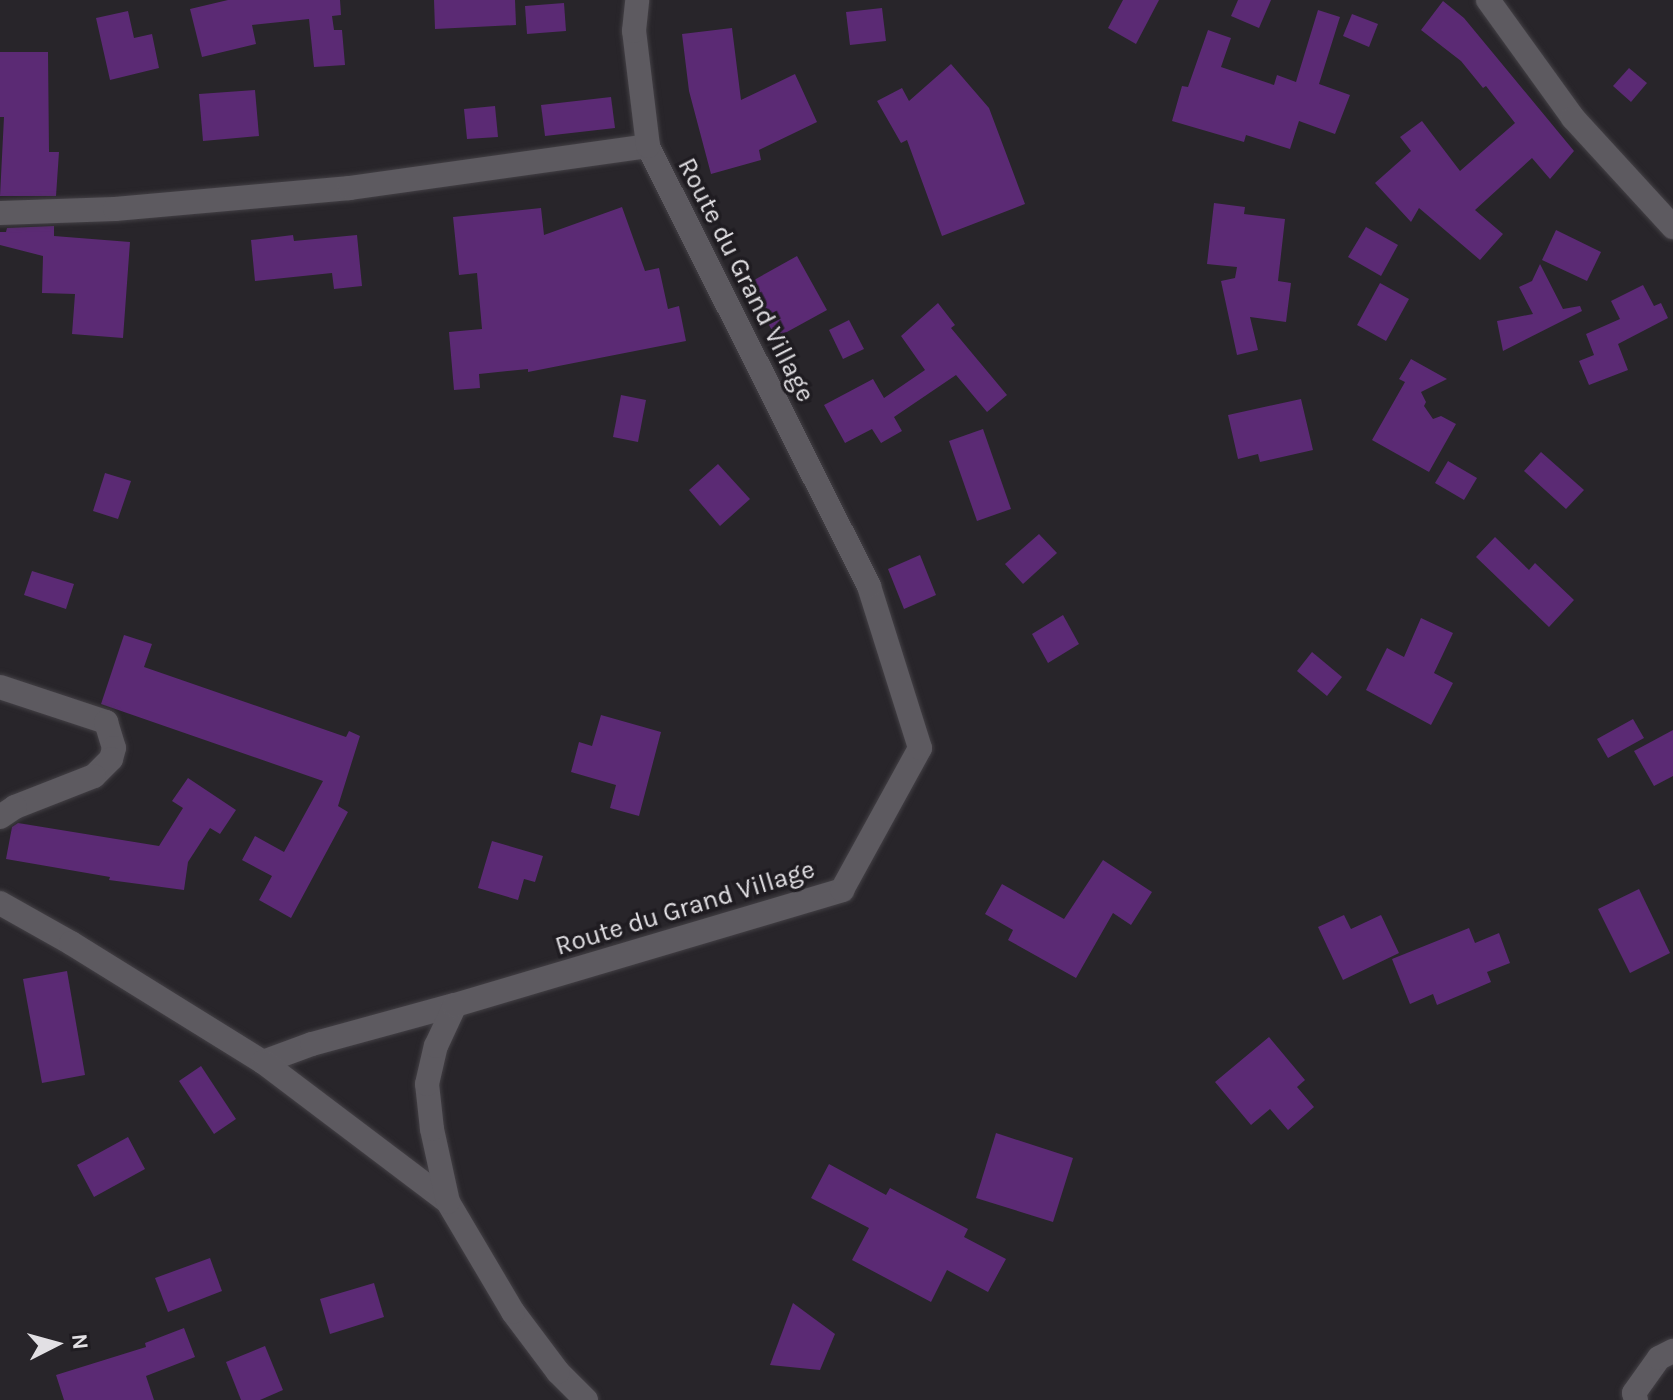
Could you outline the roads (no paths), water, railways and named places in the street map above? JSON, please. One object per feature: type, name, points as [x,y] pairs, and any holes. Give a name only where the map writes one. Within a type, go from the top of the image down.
[{"type":"street","name":"Route du Grand Village","points":[[263,1062],[312,1044],[455,1005],[842,890],[920,748],[869,586],[648,146],[634,31],[637,0]]},
{"type":"street","points":[[1488,0],[1573,118],[1673,227]]},
{"type":"street","points":[[0,213],[115,209],[350,188],[648,146]]},
{"type":"street","points":[[0,687],[106,722],[114,748],[111,759],[94,776],[15,807],[0,817]]},
{"type":"street","points":[[0,903],[263,1062],[448,1202]]},
{"type":"street","points":[[455,1005],[436,1046],[427,1084],[432,1129],[448,1202],[513,1312],[558,1372],[586,1400]]},
{"type":"street","points":[[1636,1400],[1634,1393],[1659,1358],[1673,1351]]}]
